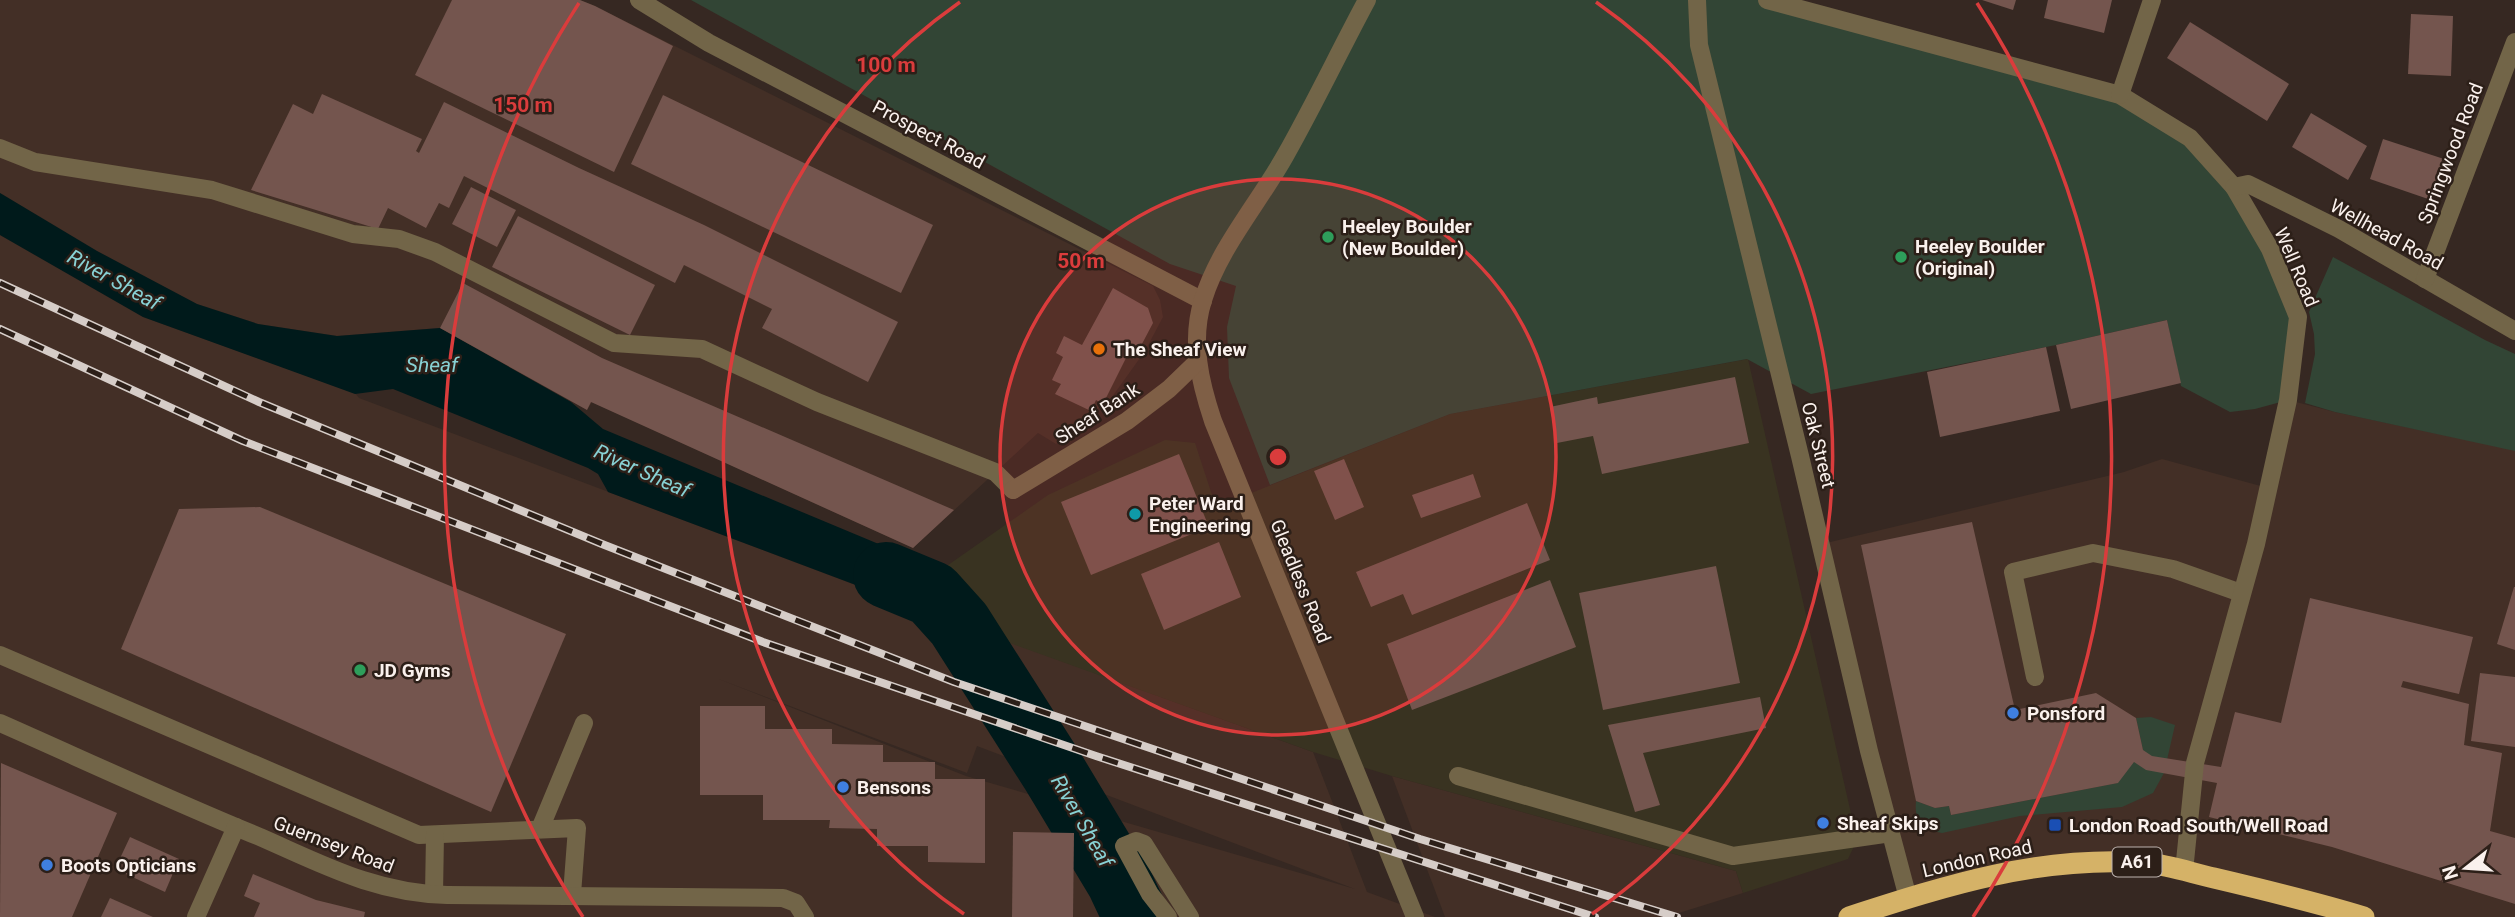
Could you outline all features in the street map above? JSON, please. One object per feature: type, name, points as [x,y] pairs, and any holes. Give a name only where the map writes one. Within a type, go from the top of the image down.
[{"type":"highway","name":"London Road","points":[[1849,917],[2014,869],[2113,861],[2150,863],[2364,917]]},
{"type":"street","name":"Prospect Road","points":[[639,0],[709,43],[1203,301]]},
{"type":"street","name":"Gleadless Road","points":[[1367,0],[1284,157],[1217,266],[1203,301],[1197,333],[1197,362],[1213,421],[1415,917]]},
{"type":"street","name":"Oak Street","points":[[1697,0],[1699,45],[1908,898]]},
{"type":"street","name":"Well Road","points":[[1767,0],[2120,95],[2190,138],[2234,187],[2270,249],[2298,317],[2288,400],[2256,544],[2195,763],[2184,871]]},
{"type":"street","points":[[2120,95],[2152,0]]},
{"type":"street","name":"Springwood Road","points":[[2425,279],[2515,42]]},
{"type":"street","name":"Sheaf Bank","points":[[0,148],[34,162],[212,190],[353,234],[399,239],[435,253],[614,342],[702,349],[817,402],[995,472],[1013,490],[1128,421],[1169,389],[1197,362]]},
{"type":"street","name":"Wellhead Road","points":[[2234,187],[2248,184],[2339,229],[2515,331]]},
{"type":"street","points":[[2035,677],[2013,572],[2093,553],[2173,569],[2241,593]]},
{"type":"street","points":[[0,655],[419,835],[577,828],[572,894]]},
{"type":"street","name":"Guernsey Road","points":[[0,723],[371,883],[411,893],[783,898],[792,900],[802,911]]},
{"type":"street","points":[[540,829],[584,723]]},
{"type":"street","points":[[1458,776],[1732,856],[1891,833]]},
{"type":"street","points":[[196,917],[236,827]]},
{"type":"street","points":[[434,894],[435,835]]},
{"type":"street","points":[[1168,917],[1150,894],[1124,846],[1136,841],[1144,844],[1190,917]]},
{"type":"shaded area","points":[[0,0],[580,0],[1153,286],[1160,300],[1163,317],[1145,351],[1112,397],[1056,444],[1038,433],[913,548],[592,402],[587,410],[440,328],[337,336],[258,324],[197,304],[97,251],[0,193]]},
{"type":"shaded area","points":[[0,235],[143,317],[355,393],[359,398],[959,624],[1313,752],[1367,892],[1435,917],[0,917]],"holes":[[[716,678],[967,773],[977,746],[1355,889],[966,776]]]},
{"type":"shaded area","points":[[1748,359],[1857,840],[1848,859],[1743,893],[1736,871],[1313,752],[1010,643],[941,570],[1048,495],[1165,440],[1195,443],[1216,507],[1450,414]]},
{"type":"shaded area","points":[[2288,400],[2515,450],[2515,917],[2364,917],[2114,861],[1908,898],[1822,544],[2124,472],[2162,459],[2268,488]]},
{"type":"shaded area","points":[[1392,776],[1736,871],[1743,893],[1666,917],[1445,917]]},
{"type":"green space","points":[[691,0],[1768,0],[2122,92],[2223,167],[2298,317],[2288,400],[2255,409],[2230,412],[2181,386],[2167,320],[1811,394],[1747,359],[1450,414],[1270,485],[1229,378],[1227,327],[1236,286],[1170,264]]},
{"type":"green space","points":[[2333,257],[2515,354],[2515,451],[2305,403],[2315,354],[2309,312]]},
{"type":"green space","points":[[2151,717],[2175,725],[2164,773],[2153,793],[2122,807],[2020,816],[1942,833],[1929,830],[1918,819],[1916,801],[1935,808],[1949,806],[1951,815],[2117,783],[2143,750],[2136,718]]},
{"type":"water","name":"Sheaf","points":[[0,193],[97,251],[197,304],[258,324],[337,336],[440,328],[571,402],[603,429],[941,570],[1010,643],[608,492],[598,474],[588,468],[393,389],[355,394],[143,317],[0,235]]},
{"type":"water","points":[[1025,762],[1078,782],[1140,890],[1160,917],[1119,917],[1115,899]]},
{"type":"building","points":[[452,0],[580,0],[673,46],[614,172],[415,75]]},
{"type":"building","points":[[1982,0],[2016,0],[2013,10]]},
{"type":"building","points":[[2048,0],[2112,0],[2104,33],[2044,18]]},
{"type":"building","points":[[2411,14],[2453,16],[2451,76],[2408,74]]},
{"type":"building","points":[[2190,22],[2289,84],[2267,121],[2167,58]]},
{"type":"building","points":[[322,94],[422,139],[416,151],[419,153],[444,102],[704,225],[898,322],[868,382],[762,328],[772,309],[684,265],[675,283],[464,176],[449,208],[439,203],[426,228],[388,208],[378,229],[251,190],[293,104],[313,114]]},
{"type":"building","points":[[663,95],[933,225],[901,293],[631,164]]},
{"type":"building","points":[[2311,113],[2367,146],[2348,180],[2292,147]]},
{"type":"building","points":[[2383,139],[2444,159],[2431,200],[2370,179]]},
{"type":"building","points":[[471,187],[516,210],[497,247],[452,224]]},
{"type":"building","points":[[518,216],[655,285],[630,335],[492,267]]},
{"type":"building","points":[[463,283],[602,358],[954,510],[913,548],[591,402],[587,410],[440,328]]},
{"type":"building","name":"The Sheaf View","points":[[1113,288],[1148,308],[1153,323],[1134,359],[1127,356],[1103,404],[1096,400],[1091,411],[1055,394],[1061,384],[1052,380],[1063,357],[1056,353],[1064,336],[1082,345]]},
{"type":"building","points":[[2167,320],[2181,383],[2071,409],[2056,345]]},
{"type":"building","points":[[2046,347],[2060,411],[1940,437],[1927,372]]},
{"type":"building","points":[[1735,377],[1749,443],[1602,474],[1593,436],[1557,443],[1550,407],[1597,397],[1598,404]]},
{"type":"building","name":"Peter Ward Engineering","points":[[1179,454],[1209,527],[1091,575],[1061,502]]},
{"type":"building","points":[[1344,459],[1364,507],[1335,520],[1314,471]]},
{"type":"building","points":[[1473,474],[1481,497],[1421,518],[1412,495]]},
{"type":"building","points":[[1527,503],[1550,560],[1412,615],[1403,594],[1371,607],[1356,572]]},
{"type":"building","name":"JD Gyms","points":[[260,507],[566,634],[491,812],[121,649],[179,509]]},
{"type":"building","name":"Ponsford","points":[[1972,522],[2015,710],[2096,693],[2136,718],[2143,750],[2152,756],[2221,767],[2235,712],[2281,723],[2310,598],[2473,637],[2459,694],[2403,681],[2401,687],[2469,704],[2464,745],[2502,753],[2490,831],[2515,838],[2515,904],[2332,847],[2209,817],[2217,783],[2146,770],[2134,762],[2118,783],[1951,815],[1949,806],[1935,808],[1916,801],[1861,545]]},
{"type":"building","points":[[1219,542],[1241,597],[1164,630],[1141,574]]},
{"type":"building","points":[[1716,566],[1740,683],[1603,710],[1579,593]]},
{"type":"building","points":[[1550,580],[1576,647],[1412,710],[1387,644]]},
{"type":"building","points":[[2515,587],[2515,650],[2497,644]]},
{"type":"building","points":[[2480,673],[2515,677],[2515,747],[2471,741]]},
{"type":"building","points":[[1760,697],[1766,728],[1643,753],[1660,805],[1635,812],[1608,725]]},
{"type":"building","name":"Bensons","points":[[700,706],[765,706],[765,729],[832,729],[832,744],[883,745],[883,762],[935,762],[935,779],[985,779],[985,863],[928,862],[928,846],[877,846],[877,829],[829,828],[830,820],[763,820],[763,795],[700,795]]},
{"type":"building","name":"Boots Opticians","points":[[1,763],[117,813],[72,917],[0,917]]},
{"type":"building","points":[[1013,832],[1074,833],[1073,917],[1012,917]]},
{"type":"building","points":[[130,837],[179,859],[165,892],[115,869]]},
{"type":"building","points":[[253,874],[316,900],[365,912],[364,917],[254,917],[260,903],[244,896]]},
{"type":"building","points":[[110,898],[153,917],[101,917]]},
{"type":"waterway","name":"River Sheaf","points":[[886,575],[932,594],[959,624],[1054,773],[1119,881],[1136,917]]},
{"type":"railway","points":[[0,283],[259,402],[602,544],[954,682],[1420,839],[1677,917]]},
{"type":"railway","points":[[0,329],[243,441],[763,642],[1096,756],[1595,917]]},
{"type":"place","name":"Heeley Boulder (New Boulder)","points":[[1328,237]]},
{"type":"place","name":"Heeley Boulder (Original)","points":[[1901,257]]},
{"type":"place","name":"The Sheaf View","points":[[1099,349]]},
{"type":"place","name":"Peter Ward Engineering","points":[[1135,514]]},
{"type":"place","name":"JD Gyms","points":[[360,670]]},
{"type":"place","name":"Ponsford","points":[[2013,713]]},
{"type":"place","name":"Bensons","points":[[843,787]]},
{"type":"place","name":"Sheaf Skips","points":[[1823,823]]},
{"type":"place","name":"London Road South/Well Road","points":[[2055,825]]},
{"type":"place","name":"Boots Opticians","points":[[47,865]]}]
